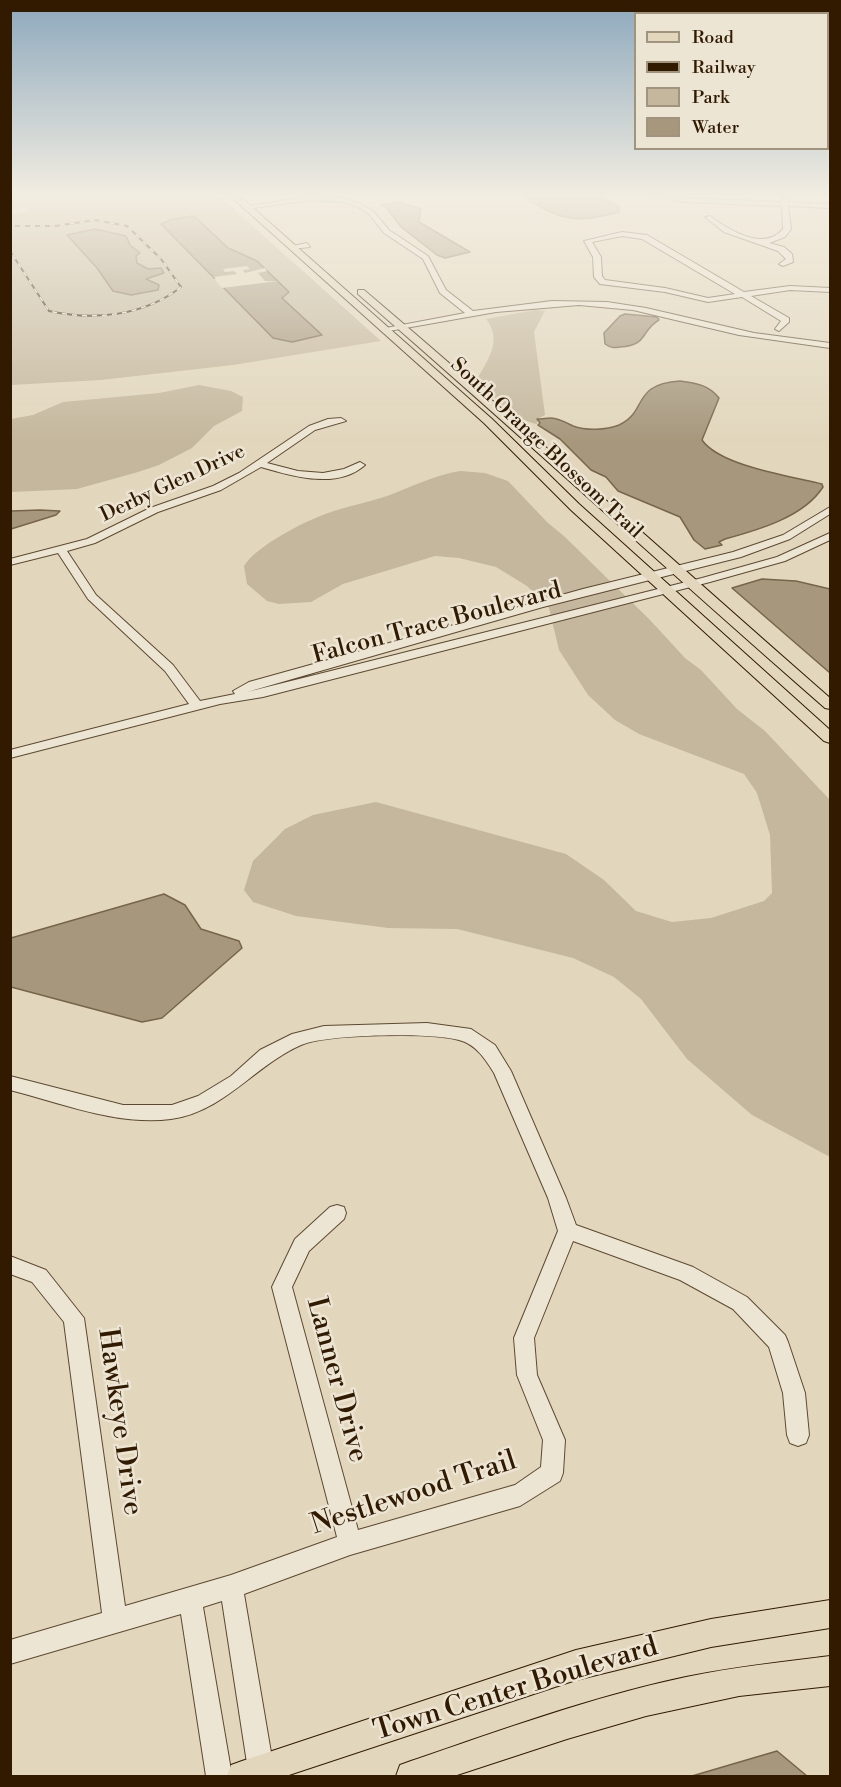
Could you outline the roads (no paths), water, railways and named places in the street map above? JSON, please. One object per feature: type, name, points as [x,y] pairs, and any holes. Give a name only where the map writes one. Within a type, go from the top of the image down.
[{"type":"main road","name":"South Orange Blossom Trail","points":[[325,276],[488,421],[574,507],[831,738]]},
{"type":"main road","name":"South Orange Blossom Trail","points":[[355,286],[515,424],[606,510],[831,705]]},
{"type":"main road","name":"Town Center Boulevard","points":[[255,1774],[576,1665],[711,1633],[831,1614]]},
{"type":"main road","name":"Town Center Boulevard","points":[[411,1776],[525,1737],[628,1706],[727,1683],[831,1671]]},
{"type":"street","points":[[436,276],[442,290],[473,315]]},
{"type":"street","points":[[598,276],[603,282],[665,290],[708,300],[790,288],[831,290]]},
{"type":"street","points":[[713,276],[786,320],[779,329]]},
{"type":"street","points":[[386,330],[553,303],[604,303],[661,313],[766,338],[831,346]]},
{"type":"street","name":"Derby Glen Drive","points":[[10,562],[91,541],[154,510],[217,488],[260,464],[312,428],[328,422],[341,421]]},
{"type":"street","points":[[260,464],[298,475],[321,477],[351,471],[360,465]]},
{"type":"street","name":"Falcon Trace Boulevard","points":[[220,700],[253,685],[762,546],[828,515]]},
{"type":"street","name":"Falcon Trace Boulevard","points":[[10,754],[220,700],[259,694],[691,584],[781,559],[831,536]]},
{"type":"street","points":[[61,550],[92,597],[109,615],[173,667],[196,706]]},
{"type":"street","points":[[10,1083],[123,1112],[172,1112],[204,1101],[237,1081],[266,1055],[298,1039],[324,1032],[416,1029],[465,1034],[489,1050],[502,1071],[557,1198],[568,1231],[686,1273],[740,1303],[778,1342],[794,1393],[798,1435]]},
{"type":"street","name":"Lanner Drive","points":[[337,1213],[302,1245],[282,1287],[350,1544]]},
{"type":"street","name":"Nestlewood Trail","points":[[10,1652],[115,1619],[231,1587],[350,1544],[520,1495],[552,1473],[554,1440],[527,1375],[524,1338],[568,1231]]},
{"type":"street","name":"Hawkeye Drive","points":[[10,1265],[39,1276],[74,1318],[115,1619]]},
{"type":"street","points":[[231,1587],[255,1774]]},
{"type":"street","points":[[190,1599],[219,1776]]},
{"type":"water","points":[[103,276],[154,276],[146,279],[159,285],[158,290],[131,295],[113,291]]},
{"type":"water","points":[[212,276],[273,276],[289,292],[282,298],[322,335],[292,342],[273,338]]},
{"type":"water","points":[[625,314],[657,317],[659,320],[636,343],[618,347],[605,344],[604,333],[620,316]]},
{"type":"water","points":[[680,381],[706,387],[719,398],[702,440],[711,449],[739,463],[822,484],[823,487],[804,507],[779,521],[725,539],[719,542],[722,545],[705,549],[694,540],[680,517],[618,491],[606,477],[591,470],[560,439],[538,425],[540,423],[537,419],[551,418],[584,429],[614,427],[634,413],[642,399],[654,387]]},
{"type":"water","points":[[11,511],[60,511],[56,515],[11,529]]},
{"type":"water","points":[[762,579],[796,581],[830,589],[830,673],[732,588]]},
{"type":"water","points":[[164,894],[185,905],[201,929],[239,941],[242,948],[162,1018],[142,1022],[11,987],[11,938]]},
{"type":"water","points":[[777,1751],[807,1776],[692,1776]]},
{"type":"railway","points":[[27,276],[49,311],[83,316],[118,314],[167,297],[181,287],[173,276]]}]
